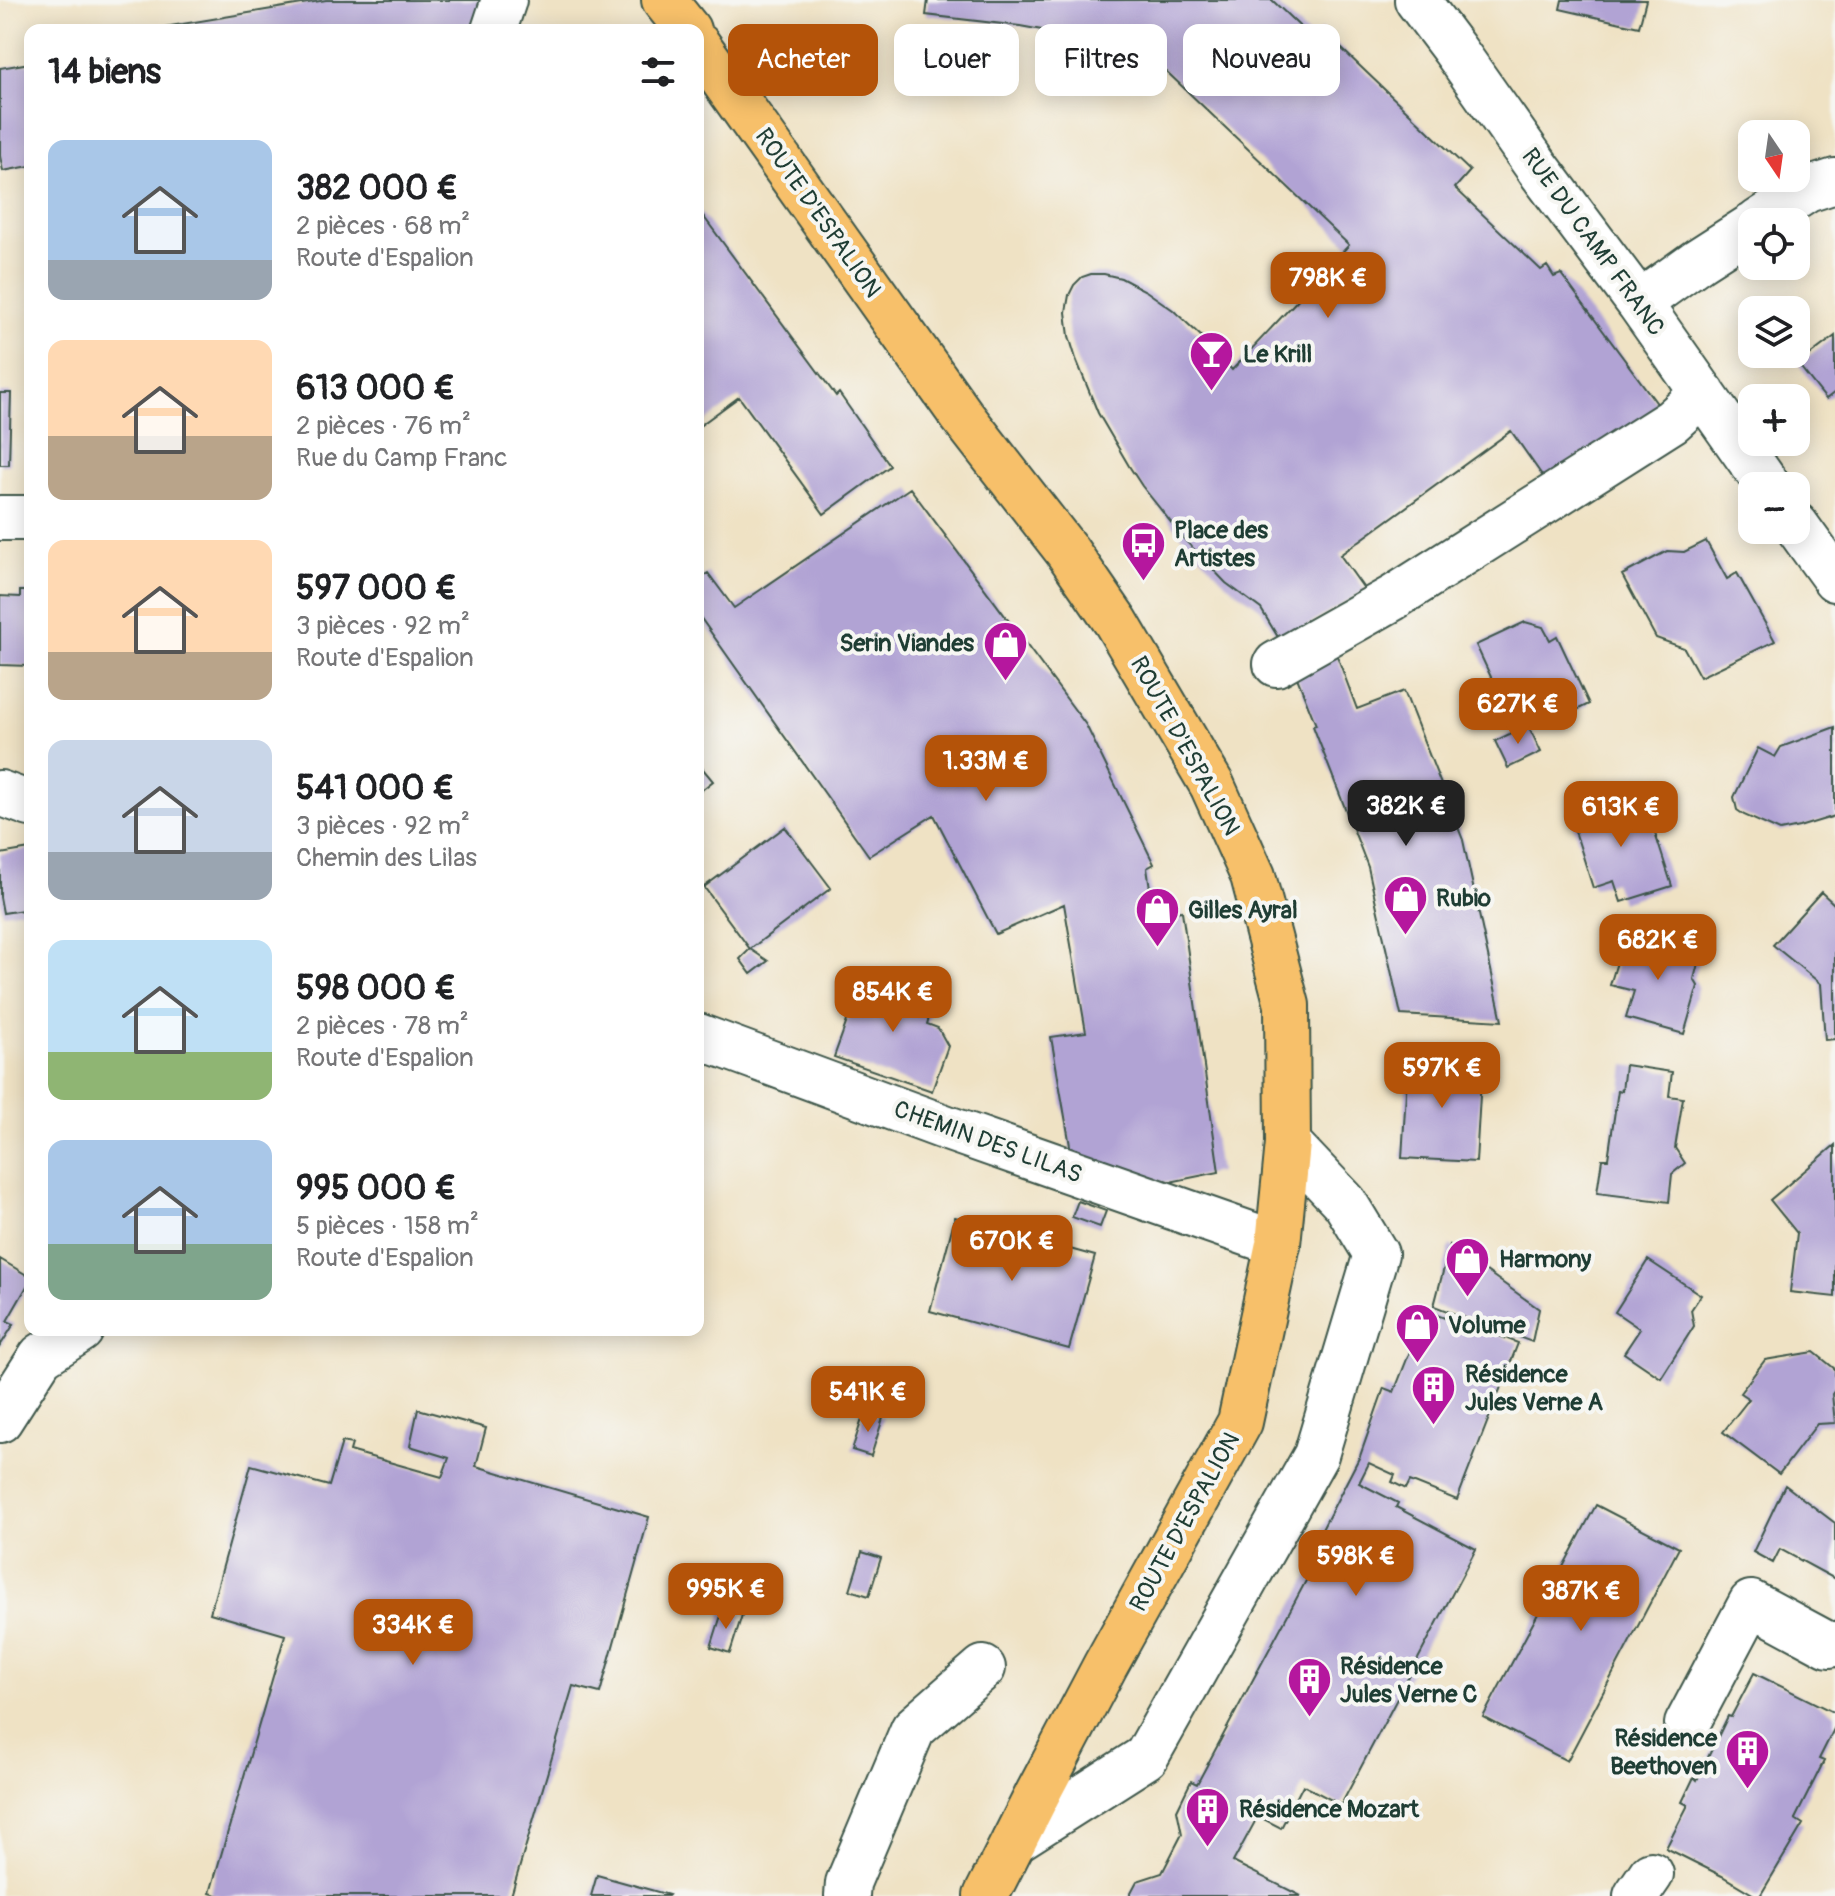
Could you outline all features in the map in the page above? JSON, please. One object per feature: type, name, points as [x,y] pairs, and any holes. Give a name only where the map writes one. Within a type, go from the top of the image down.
[{"type":"main road","points":[[664,0],[683,24]]},
{"type":"main road","name":"ROUTE D'ESPALION","points":[[704,53],[962,416],[1075,563],[1116,622],[1212,785],[1253,876],[1287,1005],[1288,1143],[1278,1244],[1240,1422],[1105,1666],[986,1896]]},
{"type":"street","points":[[496,24],[504,0]]},
{"type":"street","name":"RUE DU CAMP FRANC","points":[[1417,0],[1758,472]]},
{"type":"street","points":[[1779,208],[1807,190],[1835,181]]},
{"type":"street","points":[[1639,303],[1738,235]]},
{"type":"street","points":[[1276,664],[1393,598],[1672,421],[1703,393]]},
{"type":"street","points":[[0,518],[24,518]]},
{"type":"street","points":[[1810,544],[1835,579]]},
{"type":"street","points":[[0,793],[24,802]]},
{"type":"street","name":"CHEMIN DES LILAS","points":[[704,1038],[947,1128],[1278,1244]]},
{"type":"street","points":[[1014,1841],[1146,1757],[1316,1455],[1376,1254],[1345,1203],[1288,1143]]},
{"type":"street","points":[[0,1420],[41,1356],[72,1336]]},
{"type":"street","points":[[1687,1724],[1751,1603],[1829,1645],[1835,1644]]},
{"type":"street","points":[[847,1896],[848,1883],[913,1729],[983,1668]]},
{"type":"building","points":[[326,0],[494,0],[484,24],[182,24]]},
{"type":"building","points":[[928,0],[1272,0],[1297,24],[1183,24],[1183,87],[1167,72],[1167,24],[1035,24],[1035,29],[1019,24],[926,15]]},
{"type":"building","points":[[1562,0],[1646,0],[1639,27],[1560,9]]},
{"type":"building","points":[[1340,47],[1470,171],[1455,188],[1541,270],[1547,266],[1554,277],[1561,274],[1661,409],[1544,478],[1511,431],[1340,555],[1365,590],[1281,642],[1261,609],[1226,583],[1185,540],[1142,486],[1098,413],[1076,359],[1066,312],[1069,295],[1082,277],[1104,274],[1121,278],[1173,310],[1232,370],[1349,245],[1192,96],[1340,96]]},
{"type":"building","points":[[24,64],[24,167],[3,171],[0,156],[0,68]]},
{"type":"building","points":[[704,217],[836,396],[839,393],[890,466],[824,514],[739,397],[704,423]]},
{"type":"building","points":[[1835,336],[1835,392],[1826,399],[1801,368],[1810,368],[1810,355]]},
{"type":"building","points":[[0,393],[11,393],[9,465],[0,465]]},
{"type":"building","points":[[910,488],[1086,725],[1154,864],[1147,868],[1154,915],[1182,911],[1219,1172],[1165,1183],[1072,1157],[1051,1037],[1086,1032],[1064,904],[996,934],[934,815],[869,856],[704,623],[704,575],[708,573],[734,608]]},
{"type":"building","points":[[1706,541],[1727,579],[1737,573],[1775,641],[1700,677],[1684,648],[1656,638],[1622,575],[1667,551],[1684,552]]},
{"type":"building","points":[[20,591],[24,591],[24,666],[0,665],[0,596],[20,597]]},
{"type":"building","points":[[1525,622],[1543,627],[1550,640],[1557,636],[1589,704],[1546,725],[1537,705],[1510,718],[1476,645]]},
{"type":"building","points":[[1336,653],[1357,709],[1404,691],[1463,840],[1502,1021],[1401,1015],[1368,867],[1294,670]]},
{"type":"building","points":[[1528,725],[1541,752],[1508,768],[1495,741]]},
{"type":"building","points":[[1835,727],[1835,816],[1780,831],[1737,810],[1734,797],[1758,748],[1775,757],[1781,747]]},
{"type":"building","points":[[704,770],[713,781],[704,788]]},
{"type":"building","points":[[1633,796],[1639,818],[1651,821],[1672,886],[1621,902],[1614,881],[1593,888],[1570,815]]},
{"type":"building","points":[[785,827],[831,888],[750,949],[704,887]]},
{"type":"building","points":[[24,850],[24,910],[3,913],[0,854]]},
{"type":"building","points":[[1821,892],[1835,905],[1835,1039],[1825,1040],[1821,984],[1773,945]]},
{"type":"building","points":[[1637,934],[1701,952],[1694,979],[1698,986],[1684,1034],[1626,1018],[1634,991],[1610,985],[1622,946]]},
{"type":"building","points":[[750,949],[768,961],[751,974],[740,959]]},
{"type":"building","points":[[864,974],[935,999],[927,1024],[938,1028],[948,1046],[932,1091],[834,1057]]},
{"type":"building","points":[[1408,1059],[1482,1062],[1476,1162],[1402,1158]]},
{"type":"building","points":[[1625,1065],[1672,1072],[1669,1096],[1683,1098],[1675,1148],[1685,1163],[1672,1174],[1669,1202],[1597,1193],[1602,1159],[1608,1159],[1618,1090],[1622,1091]]},
{"type":"building","points":[[1835,1145],[1835,1297],[1790,1292],[1797,1233],[1770,1200]]},
{"type":"building","points":[[1078,1201],[1106,1211],[1100,1227],[1072,1217]]},
{"type":"building","points":[[955,1217],[1095,1256],[1069,1349],[930,1311]]},
{"type":"building","points":[[1450,1245],[1539,1309],[1532,1342],[1486,1325],[1484,1330],[1518,1343],[1457,1500],[1410,1481],[1406,1489],[1392,1482],[1395,1475],[1369,1463],[1359,1483],[1398,1503],[1396,1507],[1476,1549],[1341,1805],[1303,1785],[1281,1828],[1258,1816],[1233,1862],[1301,1896],[1129,1896],[1137,1881],[1162,1873],[1182,1834],[1177,1810],[1191,1781],[1197,1784],[1323,1549],[1314,1545],[1360,1456],[1384,1388],[1394,1392],[1426,1311],[1469,1327],[1471,1320],[1434,1306]]},
{"type":"building","points":[[0,1259],[24,1273],[24,1291],[7,1321],[14,1324],[0,1346]]},
{"type":"building","points":[[1648,1260],[1701,1295],[1691,1310],[1694,1326],[1661,1378],[1624,1353],[1640,1329],[1615,1312]]},
{"type":"building","points":[[1814,1352],[1835,1369],[1835,1390],[1832,1394],[1835,1423],[1817,1424],[1779,1474],[1723,1432],[1749,1399],[1740,1393],[1765,1360]]},
{"type":"building","points":[[418,1409],[486,1428],[476,1466],[649,1517],[600,1693],[573,1686],[511,1896],[220,1896],[210,1893],[285,1635],[210,1613],[251,1465],[329,1486],[342,1442],[352,1444],[350,1451],[442,1477],[449,1458],[410,1446]]},
{"type":"building","points":[[864,1413],[883,1418],[871,1456],[852,1450]]},
{"type":"building","points":[[1785,1485],[1835,1523],[1835,1579],[1780,1549],[1773,1563],[1753,1552]]},
{"type":"building","points":[[1596,1505],[1679,1548],[1567,1761],[1483,1717]]},
{"type":"building","points":[[862,1552],[881,1558],[869,1596],[850,1590]]},
{"type":"building","points":[[723,1609],[742,1615],[730,1653],[711,1647]]},
{"type":"building","name":"Résidence Beethoven","points":[[1754,1673],[1835,1713],[1835,1727],[1819,1759],[1824,1761],[1795,1819],[1803,1824],[1760,1896],[1666,1848],[1688,1805],[1682,1802],[1694,1777],[1697,1780],[1728,1716],[1731,1717]]},
{"type":"building","points":[[597,1875],[669,1895],[591,1896]]},
{"type":"place","name":"Le Krill","points":[[1212,393]]},
{"type":"place","name":"Place des Artistes","points":[[1143,583]]},
{"type":"place","name":"Serin Viandes","points":[[1005,682]]},
{"type":"place","name":"Rubio","points":[[1405,937]]},
{"type":"place","name":"Gilles Ayral","points":[[1157,949]]},
{"type":"place","name":"Harmony","points":[[1468,1298]]},
{"type":"place","name":"Volume","points":[[1417,1364]]},
{"type":"place","name":"Résidence Jules Verne A","points":[[1434,1427]]},
{"type":"place","name":"Résidence Jules Verne C","points":[[1309,1719]]},
{"type":"place","name":"Résidence Beethoven","points":[[1748,1791]]},
{"type":"place","name":"Résidence Mozart","points":[[1208,1848]]}]
